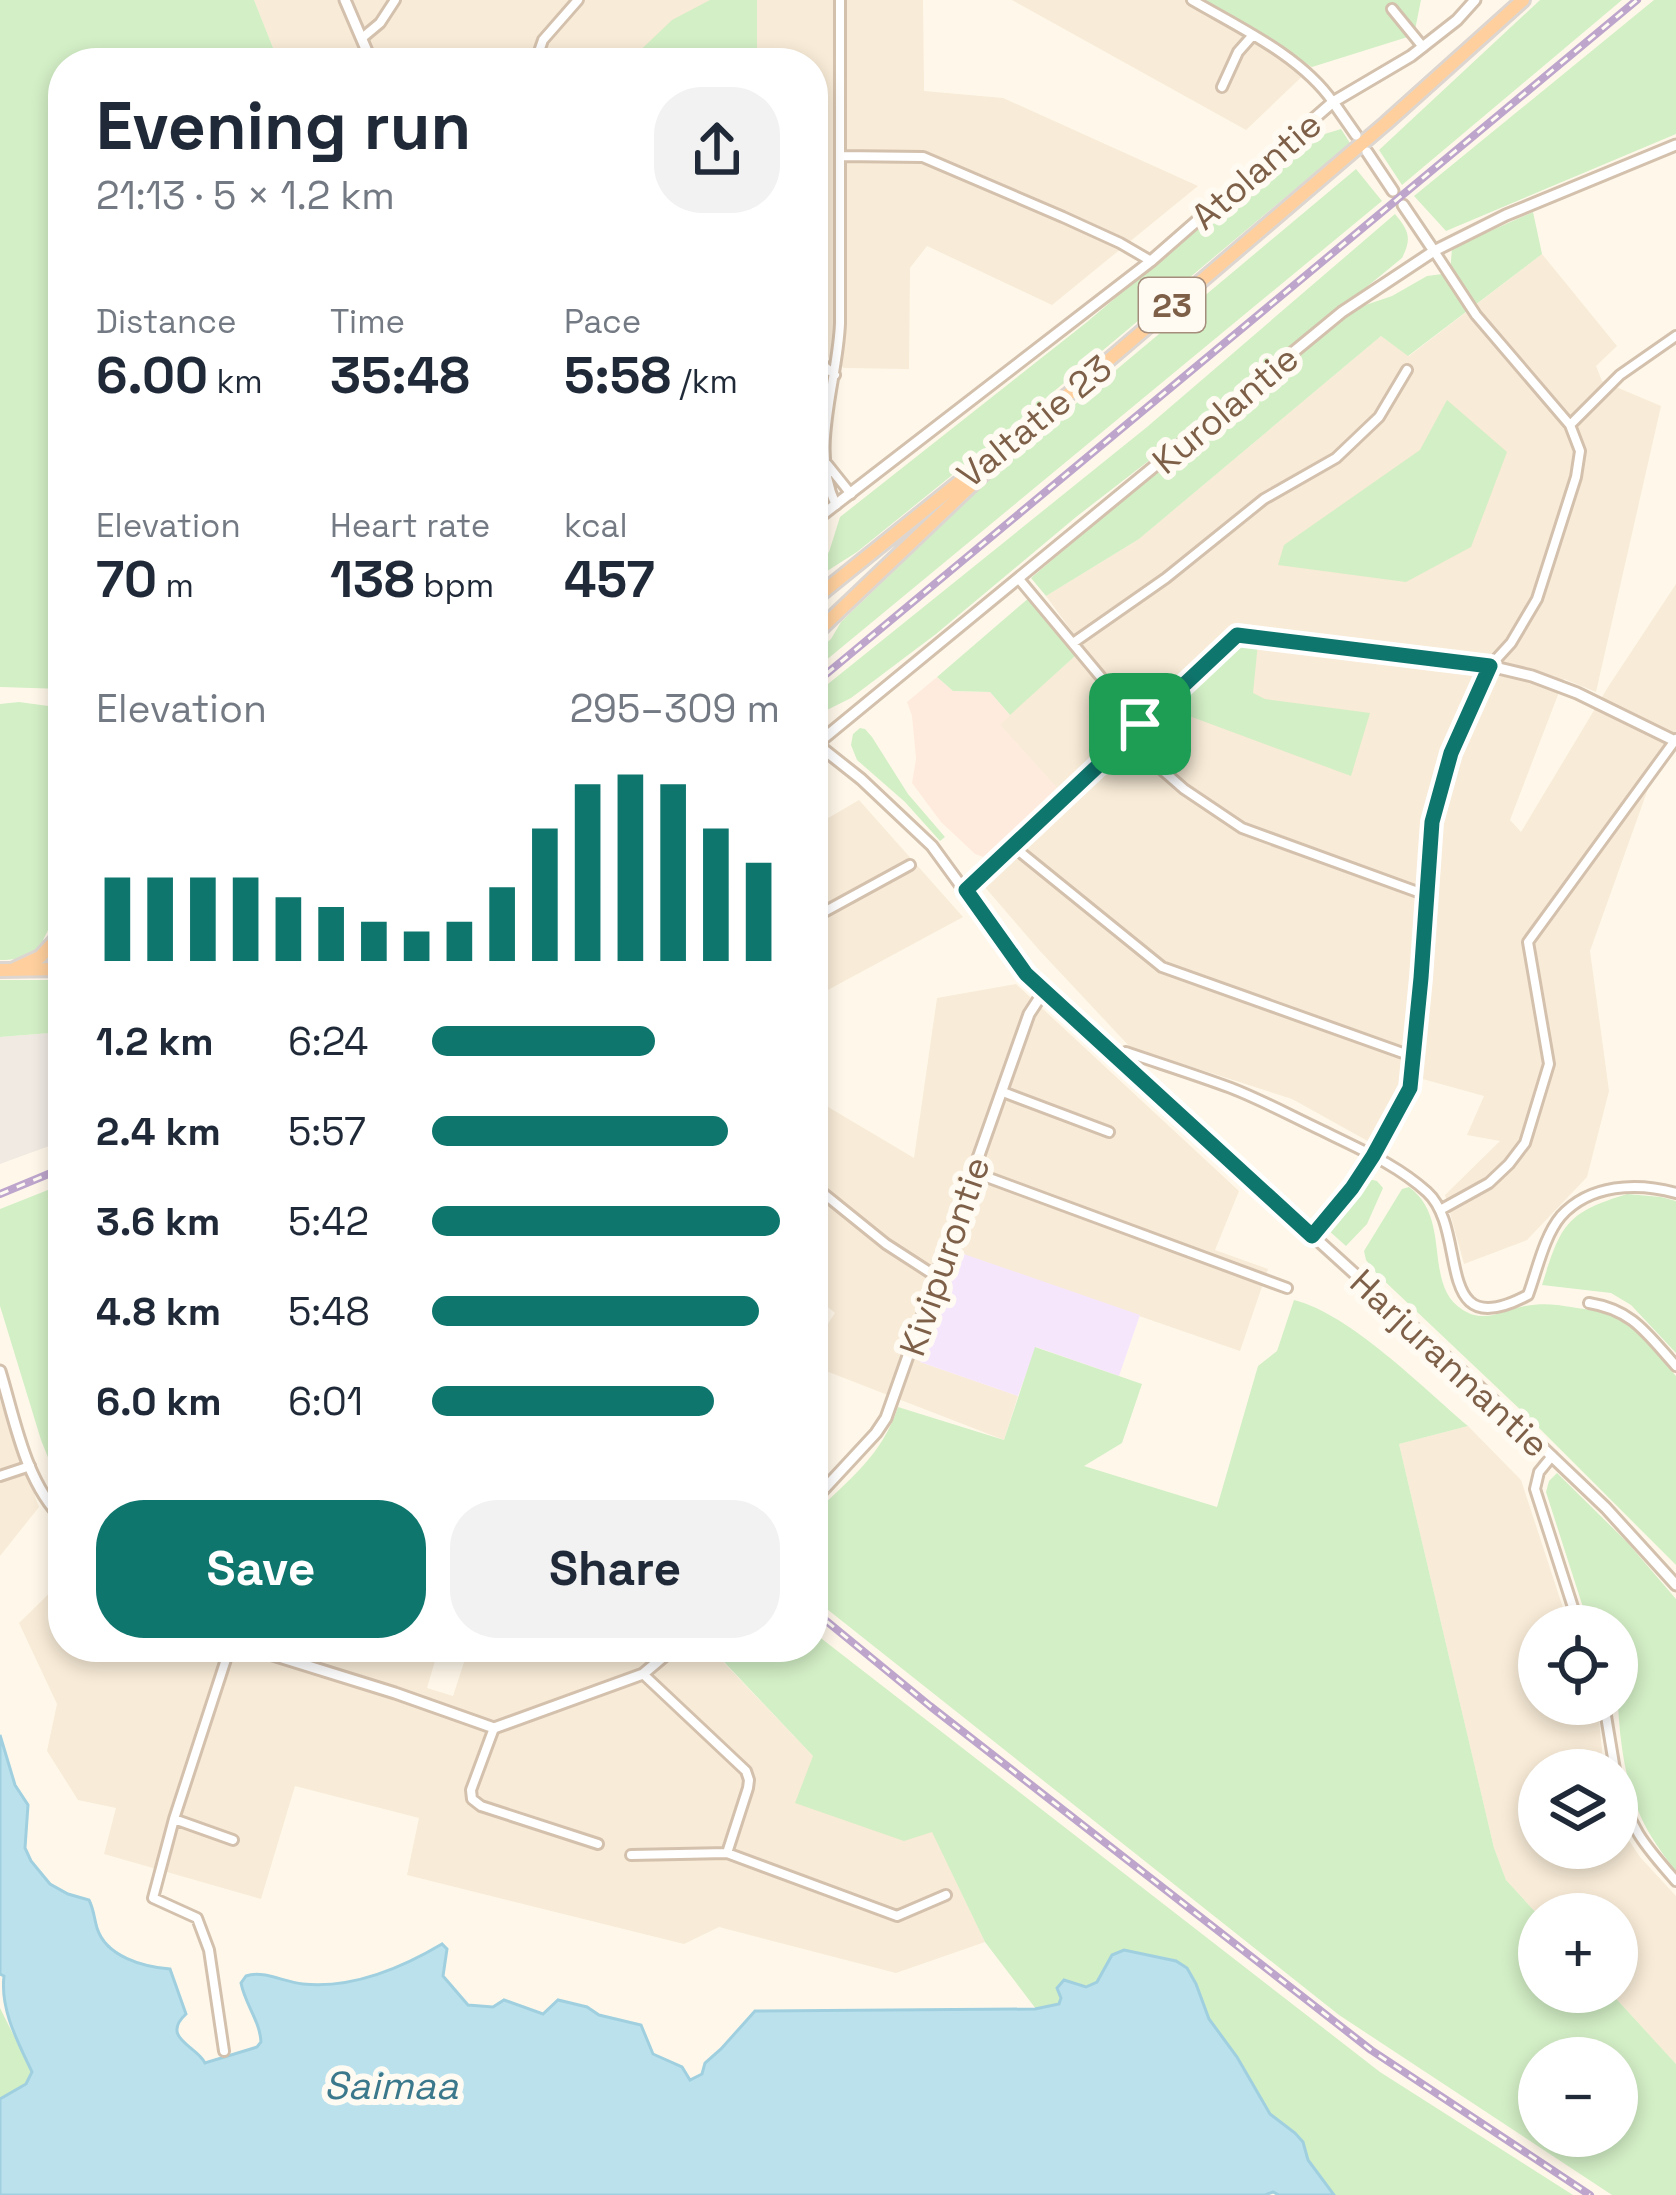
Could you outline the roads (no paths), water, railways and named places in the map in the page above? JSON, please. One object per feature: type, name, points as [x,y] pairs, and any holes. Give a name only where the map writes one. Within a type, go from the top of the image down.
[{"type":"highway","name":"Valtatie 23","points":[[828,588],[1070,393],[1523,0]]},
{"type":"highway","points":[[828,622],[1070,393]]},
{"type":"highway","points":[[6,970],[40,956],[48,948]]},
{"type":"highway","points":[[6,970],[48,969]]},
{"type":"street","points":[[345,0],[366,48]]},
{"type":"street","points":[[362,38],[380,23],[395,0]]},
{"type":"street","points":[[540,48],[578,0]]},
{"type":"street","points":[[828,408],[840,323],[840,0]]},
{"type":"street","points":[[1192,0],[1289,60],[1324,90],[1356,135]]},
{"type":"street","name":"Atolantie","points":[[828,512],[1151,261],[1333,103],[1423,47],[1475,0]]},
{"type":"street","points":[[1392,8],[1423,47]]},
{"type":"street","points":[[1222,87],[1238,52],[1252,35]]},
{"type":"street","name":"Kurolantie","points":[[828,732],[1342,313],[1434,251],[1506,214],[1676,145]]},
{"type":"street","points":[[1367,152],[1393,191]]},
{"type":"street","points":[[841,156],[923,158],[965,173],[1151,261]]},
{"type":"street","points":[[1312,1236],[1352,1188],[1410,1088],[1438,797],[1451,753],[1490,666],[1511,643],[1537,599],[1580,451],[1570,424],[1476,315],[1403,205]]},
{"type":"street","points":[[1570,424],[1620,375],[1676,336]]},
{"type":"street","points":[[828,369],[835,375]]},
{"type":"street","points":[[1072,643],[1166,578],[1264,499],[1336,458],[1379,417],[1407,370]]},
{"type":"street","points":[[828,465],[851,494]]},
{"type":"street","points":[[828,484],[836,506]]},
{"type":"street","points":[[1019,579],[1140,724]]},
{"type":"street","points":[[966,890],[1237,635],[1490,666],[1532,676],[1675,740],[1528,942],[1549,1064],[1525,1142],[1489,1183],[1442,1209]]},
{"type":"street","points":[[1127,739],[1184,789],[1242,828],[1426,895]]},
{"type":"street","name":"Harjurannantie","points":[[828,752],[917,830],[966,890],[1007,952],[1044,992],[1552,1456],[1676,1585]]},
{"type":"street","points":[[1014,847],[1162,967],[1414,1057]]},
{"type":"street","points":[[828,910],[910,865]]},
{"type":"street","name":"Kivipurontie","points":[[828,1485],[886,1418],[1029,1014],[1044,992]]},
{"type":"street","points":[[1118,1057],[1126,1052],[1235,1090],[1399,1170],[1442,1209],[1459,1283],[1466,1301],[1477,1308],[1493,1309],[1528,1295],[1552,1231],[1578,1202],[1621,1187],[1655,1187],[1676,1193]]},
{"type":"street","points":[[1003,1092],[1109,1132]]},
{"type":"street","points":[[973,1172],[1287,1288]]},
{"type":"street","points":[[828,1197],[937,1277]]},
{"type":"street","points":[[1589,1303],[1632,1317],[1676,1366]]},
{"type":"street","points":[[0,1371],[30,1466],[48,1504]]},
{"type":"street","points":[[1552,1456],[1539,1472],[1534,1489],[1572,1605]]},
{"type":"street","points":[[0,1476],[30,1466]]},
{"type":"street","points":[[224,2051],[208,1950],[197,1918],[153,1898],[225,1662]]},
{"type":"street","points":[[295,1662],[494,1728],[643,1674],[657,1662]]},
{"type":"street","points":[[643,1674],[746,1771],[748,1788],[727,1853]]},
{"type":"street","points":[[494,1728],[471,1790],[472,1799],[598,1844]]},
{"type":"street","points":[[174,1819],[233,1840]]},
{"type":"street","points":[[1638,1835],[1676,1881]]},
{"type":"street","points":[[631,1855],[727,1853],[897,1916],[946,1895]]},
{"type":"water","name":"Saimaa","points":[[0,1735],[15,1785],[28,1805],[25,1848],[31,1861],[50,1884],[89,1900],[102,1938],[117,1953],[170,1969],[186,2014],[179,2022],[178,2036],[205,2063],[261,2042],[241,1983],[246,1976],[267,1975],[303,1984],[339,1983],[392,1969],[442,1944],[447,1949],[443,1976],[468,2005],[493,2007],[504,2000],[543,2014],[558,2000],[641,2025],[653,2054],[682,2067],[690,2080],[702,2074],[705,2063],[755,2011],[1035,2009],[1059,2004],[1057,1988],[1064,1980],[1086,1987],[1097,1982],[1112,1955],[1124,1950],[1176,1961],[1187,1968],[1209,2019],[1270,2114],[1303,2142],[1308,2160],[1334,2195],[0,2195],[0,2099],[26,2084],[32,2072],[11,2026],[0,1974]]},
{"type":"railway","points":[[828,673],[1637,0]]},
{"type":"railway","points":[[0,1194],[48,1174]]},
{"type":"railway","points":[[828,1622],[1371,2050],[1590,2195]]}]
